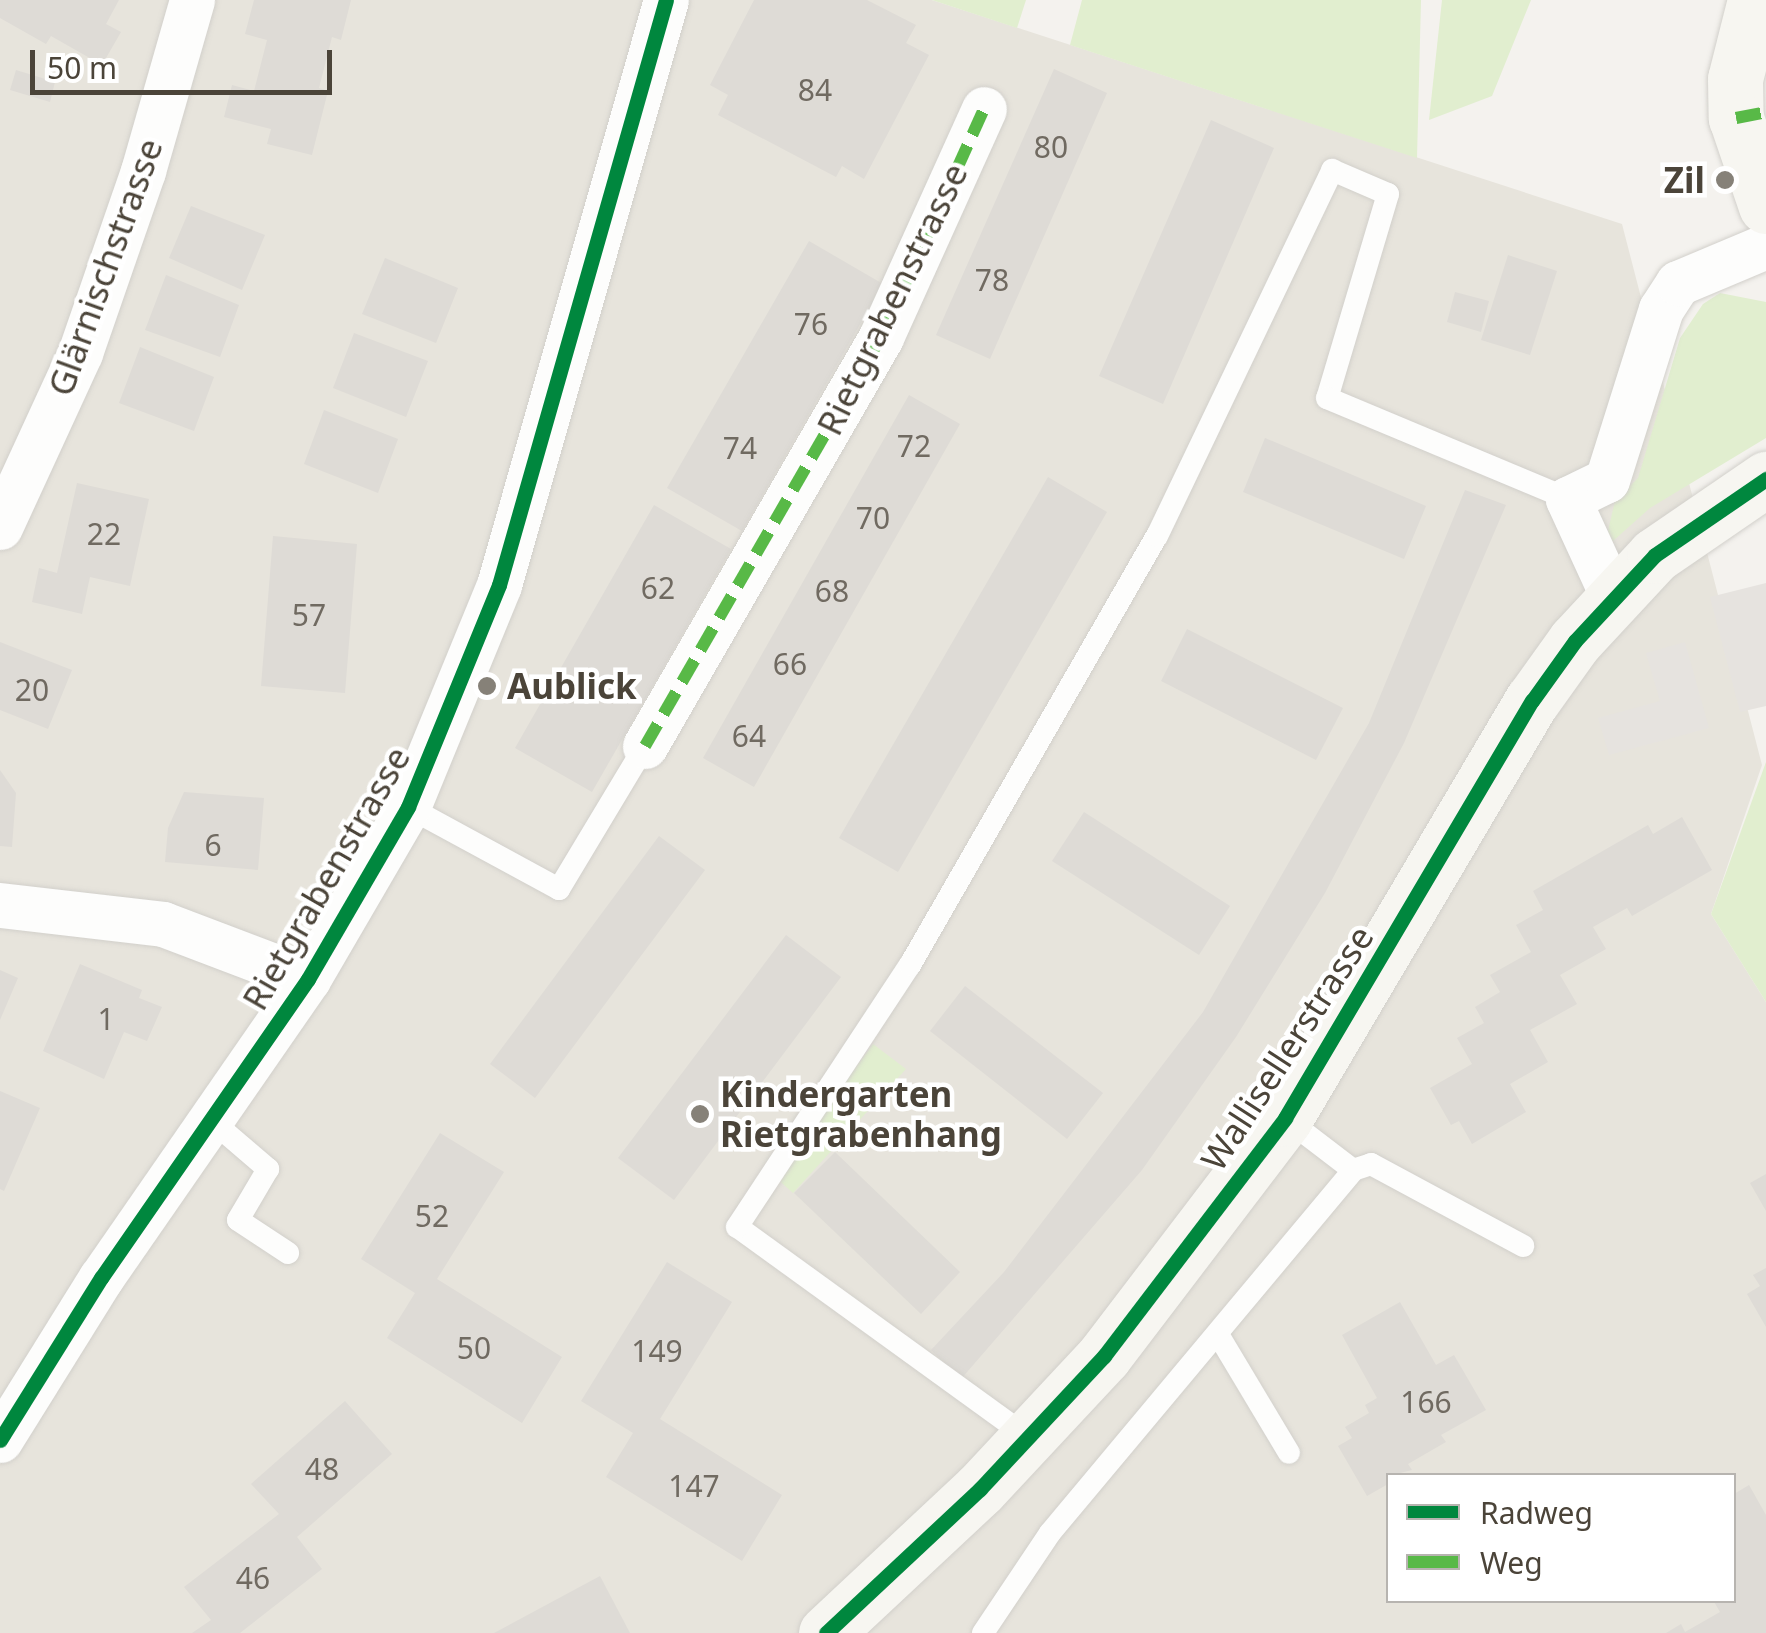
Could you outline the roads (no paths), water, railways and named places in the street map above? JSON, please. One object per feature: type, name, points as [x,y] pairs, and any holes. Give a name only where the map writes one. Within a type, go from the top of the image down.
[{"type":"main road","points":[[1755,0],[1735,79],[1736,118],[1766,206]]},
{"type":"main road","name":"Wallisellerstrasse","points":[[849,1626],[1104,1356],[1285,1118],[1532,701],[1612,597],[1655,555],[1766,480]]},
{"type":"street","name":"Glärnischstrasse","points":[[0,527],[86,336],[144,171],[192,0]]},
{"type":"street","name":"Rietgrabenstrasse","points":[[0,1440],[101,1278],[308,980],[408,807],[499,586],[666,0]]},
{"type":"street","name":"Rietgrabenstrasse","points":[[645,746],[881,336],[984,109]]},
{"type":"street","points":[[1612,597],[1568,499],[1606,480],[1660,309],[1678,283],[1766,246]]},
{"type":"street","points":[[0,905],[163,924],[308,980]]},
{"type":"lane","points":[[1029,1438],[737,1227],[910,966],[1157,536],[1332,170],[1388,194],[1327,398],[1568,499]]},
{"type":"lane","points":[[408,807],[559,889],[645,746]]},
{"type":"lane","points":[[1285,1118],[1353,1170]]},
{"type":"lane","points":[[212,1121],[268,1169],[238,1220],[288,1253]]},
{"type":"lane","points":[[983,1633],[1050,1533],[1219,1336],[1353,1170],[1371,1164],[1523,1246]]},
{"type":"lane","points":[[1219,1336],[1289,1453]]},
{"type":"place","name":"Zil","points":[[1725,180]]},
{"type":"place","name":"Aublick","points":[[487,686]]},
{"type":"place","name":"Kindergarten Rietgrabenhang","points":[[700,1114]]}]
